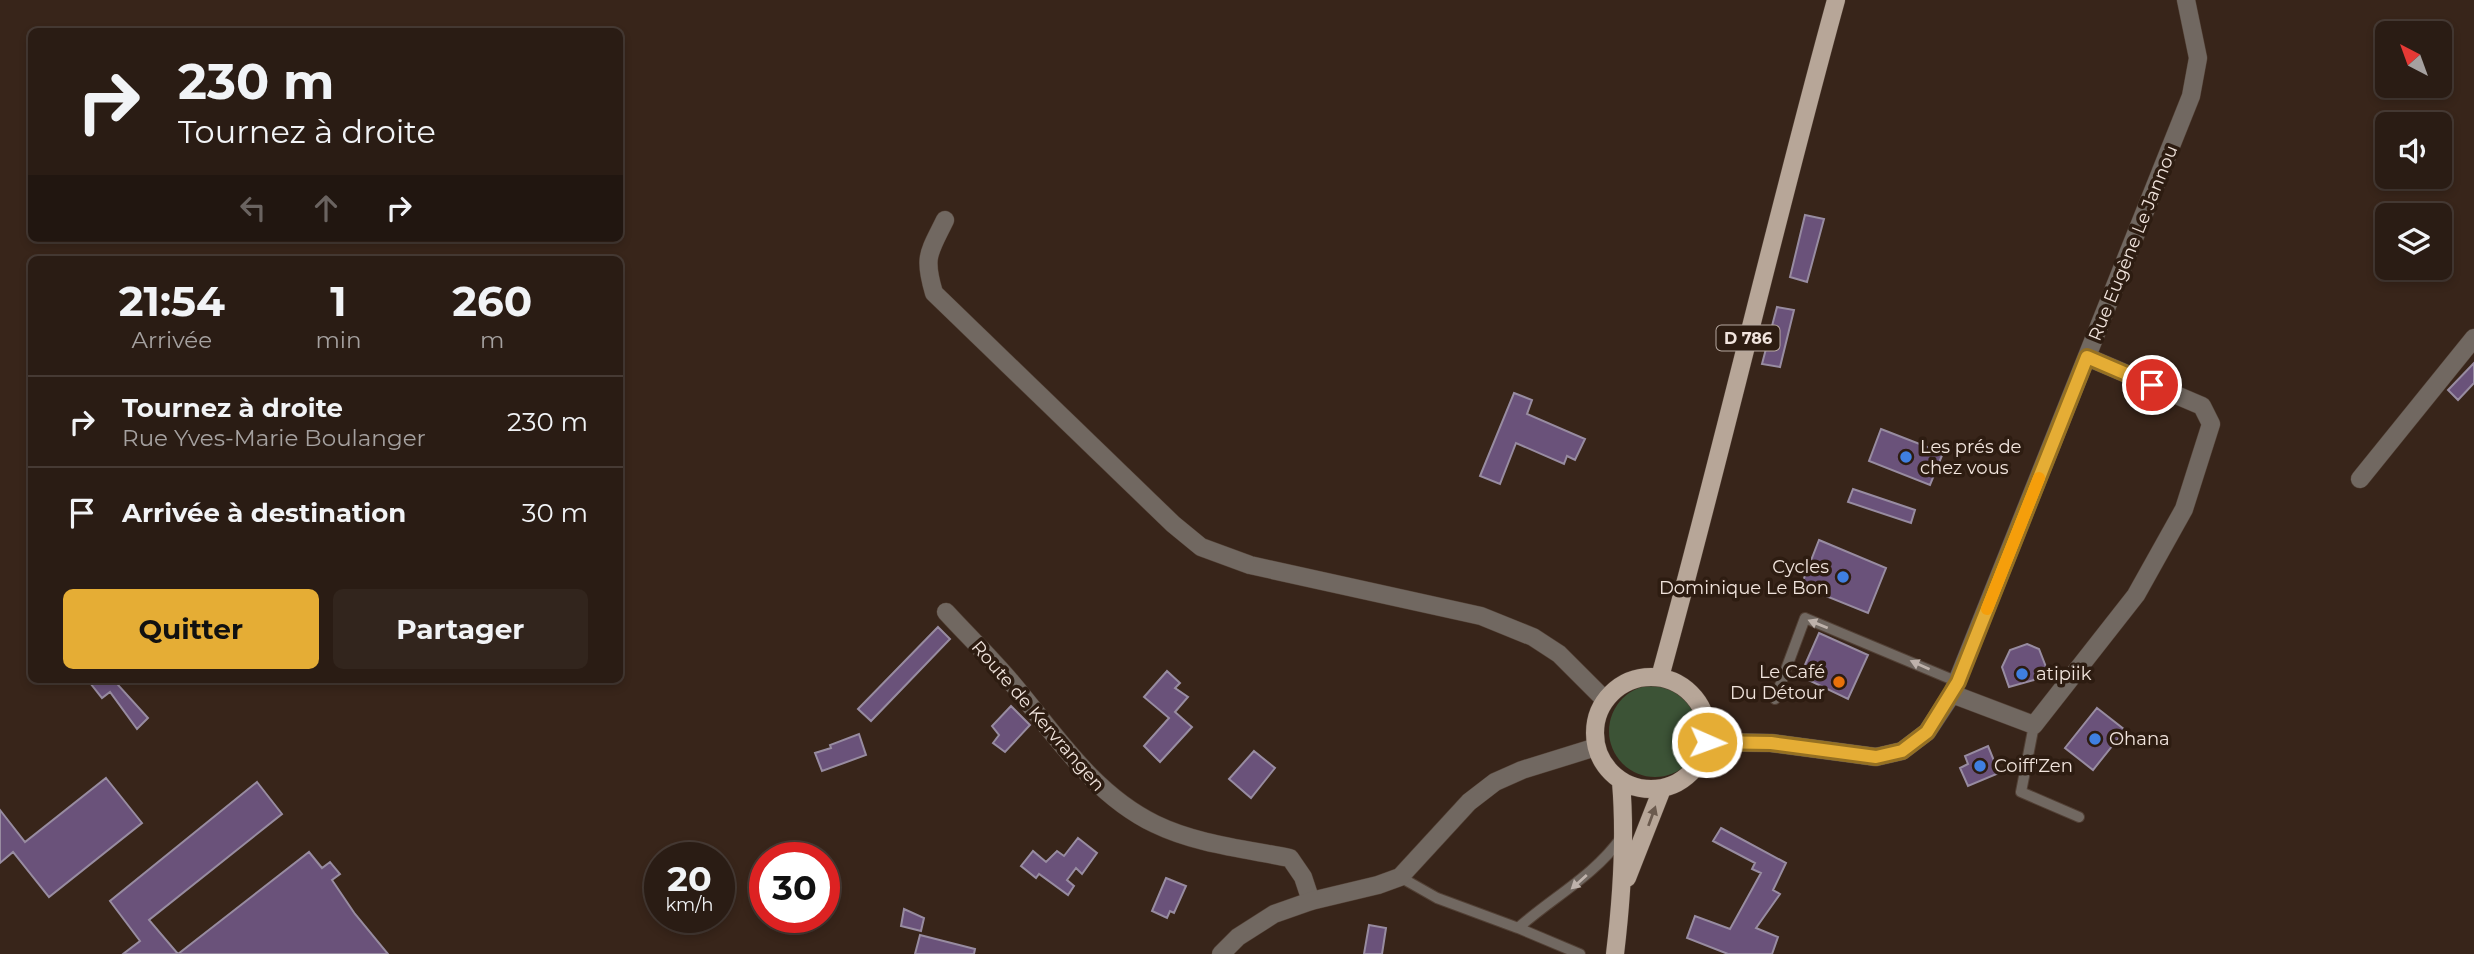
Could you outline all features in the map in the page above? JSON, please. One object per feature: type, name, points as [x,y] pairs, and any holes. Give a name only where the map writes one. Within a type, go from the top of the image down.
[{"type":"main road","name":"D 786","points":[[1660,677],[1693,559],[1792,158],[1836,0]]},
{"type":"main road","points":[[1660,677],[1681,685],[1698,700],[1707,720],[1707,742],[1702,759],[1692,773],[1678,783],[1662,789],[1641,789],[1621,782],[1605,767],[1596,747],[1596,723],[1605,700],[1620,686],[1639,678],[1660,677]]},
{"type":"main road","points":[[1615,954],[1623,888],[1625,833],[1621,782]]},
{"type":"main road","points":[[1623,888],[1662,789]]},
{"type":"street","name":"Rue Eugène Le Jannou","points":[[1707,742],[1771,743],[1876,757],[1902,751],[1927,732],[1955,688],[2191,96],[2198,58],[2186,0]]},
{"type":"street","points":[[945,220],[930,249],[926,267],[934,293],[1173,524],[1201,547],[1250,565],[1481,616],[1534,637],[1559,654],[1605,700]]},
{"type":"street","points":[[2360,478],[2474,338]]},
{"type":"street","points":[[1955,688],[2034,725],[2136,595],[2184,509],[2211,424],[2202,406],[2087,357]]},
{"type":"street","name":"Route de Kervrangen","points":[[946,612],[1111,797],[1154,824],[1188,837],[1290,858],[1304,877],[1311,901]]},
{"type":"street","points":[[1221,954],[1238,937],[1274,914],[1400,877],[1469,802],[1496,782],[1522,770],[1596,747]]},
{"type":"lane","points":[[1775,699],[1805,618],[1955,688]]},
{"type":"lane","points":[[2034,725],[2021,792],[2078,817]]},
{"type":"lane","points":[[1518,928],[1539,909],[1569,890],[1609,855],[1625,833]]},
{"type":"lane","points":[[1400,877],[1437,898],[1580,954]]},
{"type":"green space","points":[[1646,685],[1664,685],[1681,692],[1694,705],[1701,722],[1701,740],[1694,757],[1681,770],[1664,777],[1646,777],[1629,770],[1616,757],[1609,740],[1609,722],[1616,705],[1629,692]]},
{"type":"building","points":[[1805,215],[1824,219],[1807,282],[1790,277]]},
{"type":"building","points":[[1777,307],[1794,310],[1780,367],[1762,364]]},
{"type":"building","points":[[2474,363],[2474,383],[2458,400],[2448,390]]},
{"type":"building","points":[[1514,393],[1532,400],[1527,414],[1585,439],[1575,460],[1567,456],[1564,464],[1516,443],[1500,484],[1480,476]]},
{"type":"building","name":"Les prés de chez vous","points":[[1881,429],[1943,453],[1930,485],[1869,461]]},
{"type":"building","points":[[1853,489],[1915,510],[1911,523],[1848,502]]},
{"type":"building","name":"Cycles Dominique Le Bon","points":[[1819,540],[1886,568],[1868,613],[1801,586]]},
{"type":"building","points":[[938,627],[950,639],[871,721],[858,709]]},
{"type":"building","points":[[1819,633],[1868,655],[1848,699],[1800,676]]},
{"type":"building","name":"atipiik","points":[[2027,644],[2039,649],[2046,667],[2034,680],[2009,687],[2002,667],[2010,650]]},
{"type":"building","points":[[1167,671],[1180,683],[1175,688],[1188,697],[1175,712],[1192,727],[1160,762],[1144,746],[1169,718],[1144,697]]},
{"type":"building","points":[[90,683],[121,683],[118,685],[148,718],[137,729],[110,692],[102,698]]},
{"type":"building","points":[[1011,706],[1030,725],[1005,752],[993,743],[999,735],[992,726]]},
{"type":"building","name":"Ohana","points":[[2097,708],[2125,730],[2093,770],[2065,748]]},
{"type":"building","points":[[859,734],[866,755],[822,771],[815,753]]},
{"type":"building","name":"Coiff'Zen","points":[[1988,746],[1999,773],[1968,786],[1960,768],[1968,764],[1965,756]]},
{"type":"building","points":[[1254,751],[1275,768],[1251,798],[1229,779]]},
{"type":"building","points":[[106,778],[142,823],[49,897],[13,852],[0,863],[0,810],[25,842]]},
{"type":"building","points":[[257,782],[282,814],[149,920],[178,954],[123,954],[140,941],[110,901]]},
{"type":"building","points":[[1721,828],[1786,863],[1773,890],[1780,894],[1756,928],[1778,937],[1772,954],[1728,954],[1687,938],[1695,916],[1730,929],[1761,873],[1752,869],[1755,863],[1713,841]]},
{"type":"building","points":[[1078,838],[1097,853],[1082,874],[1076,868],[1067,880],[1074,886],[1068,895],[1039,874],[1036,878],[1021,866],[1033,851],[1046,862],[1057,851],[1064,856]]},
{"type":"building","points":[[309,852],[322,868],[330,862],[340,874],[332,880],[355,914],[388,954],[178,954]]},
{"type":"building","points":[[1166,878],[1186,886],[1174,913],[1170,911],[1167,918],[1152,911]]},
{"type":"building","points":[[904,909],[924,918],[921,931],[901,926]]},
{"type":"building","points":[[1369,925],[1386,928],[1382,954],[1364,954]]},
{"type":"building","points":[[920,935],[975,949],[974,954],[915,954]]},
{"type":"slow traffic","points":[[1987,609],[2039,478]]},
{"type":"place","name":"Les prés de chez vous","points":[[1906,457]]},
{"type":"place","name":"Cycles Dominique Le Bon","points":[[1843,577]]},
{"type":"place","name":"atipiik","points":[[2022,674]]},
{"type":"place","name":"Le Café Du Détour","points":[[1839,682]]},
{"type":"place","name":"Ohana","points":[[2095,739]]},
{"type":"place","name":"Coiff'Zen","points":[[1980,766]]},
{"type":"route","points":[[1707,742],[1771,743],[1876,757],[1902,751],[1927,732],[1958,682],[2087,357],[2152,385]]}]
